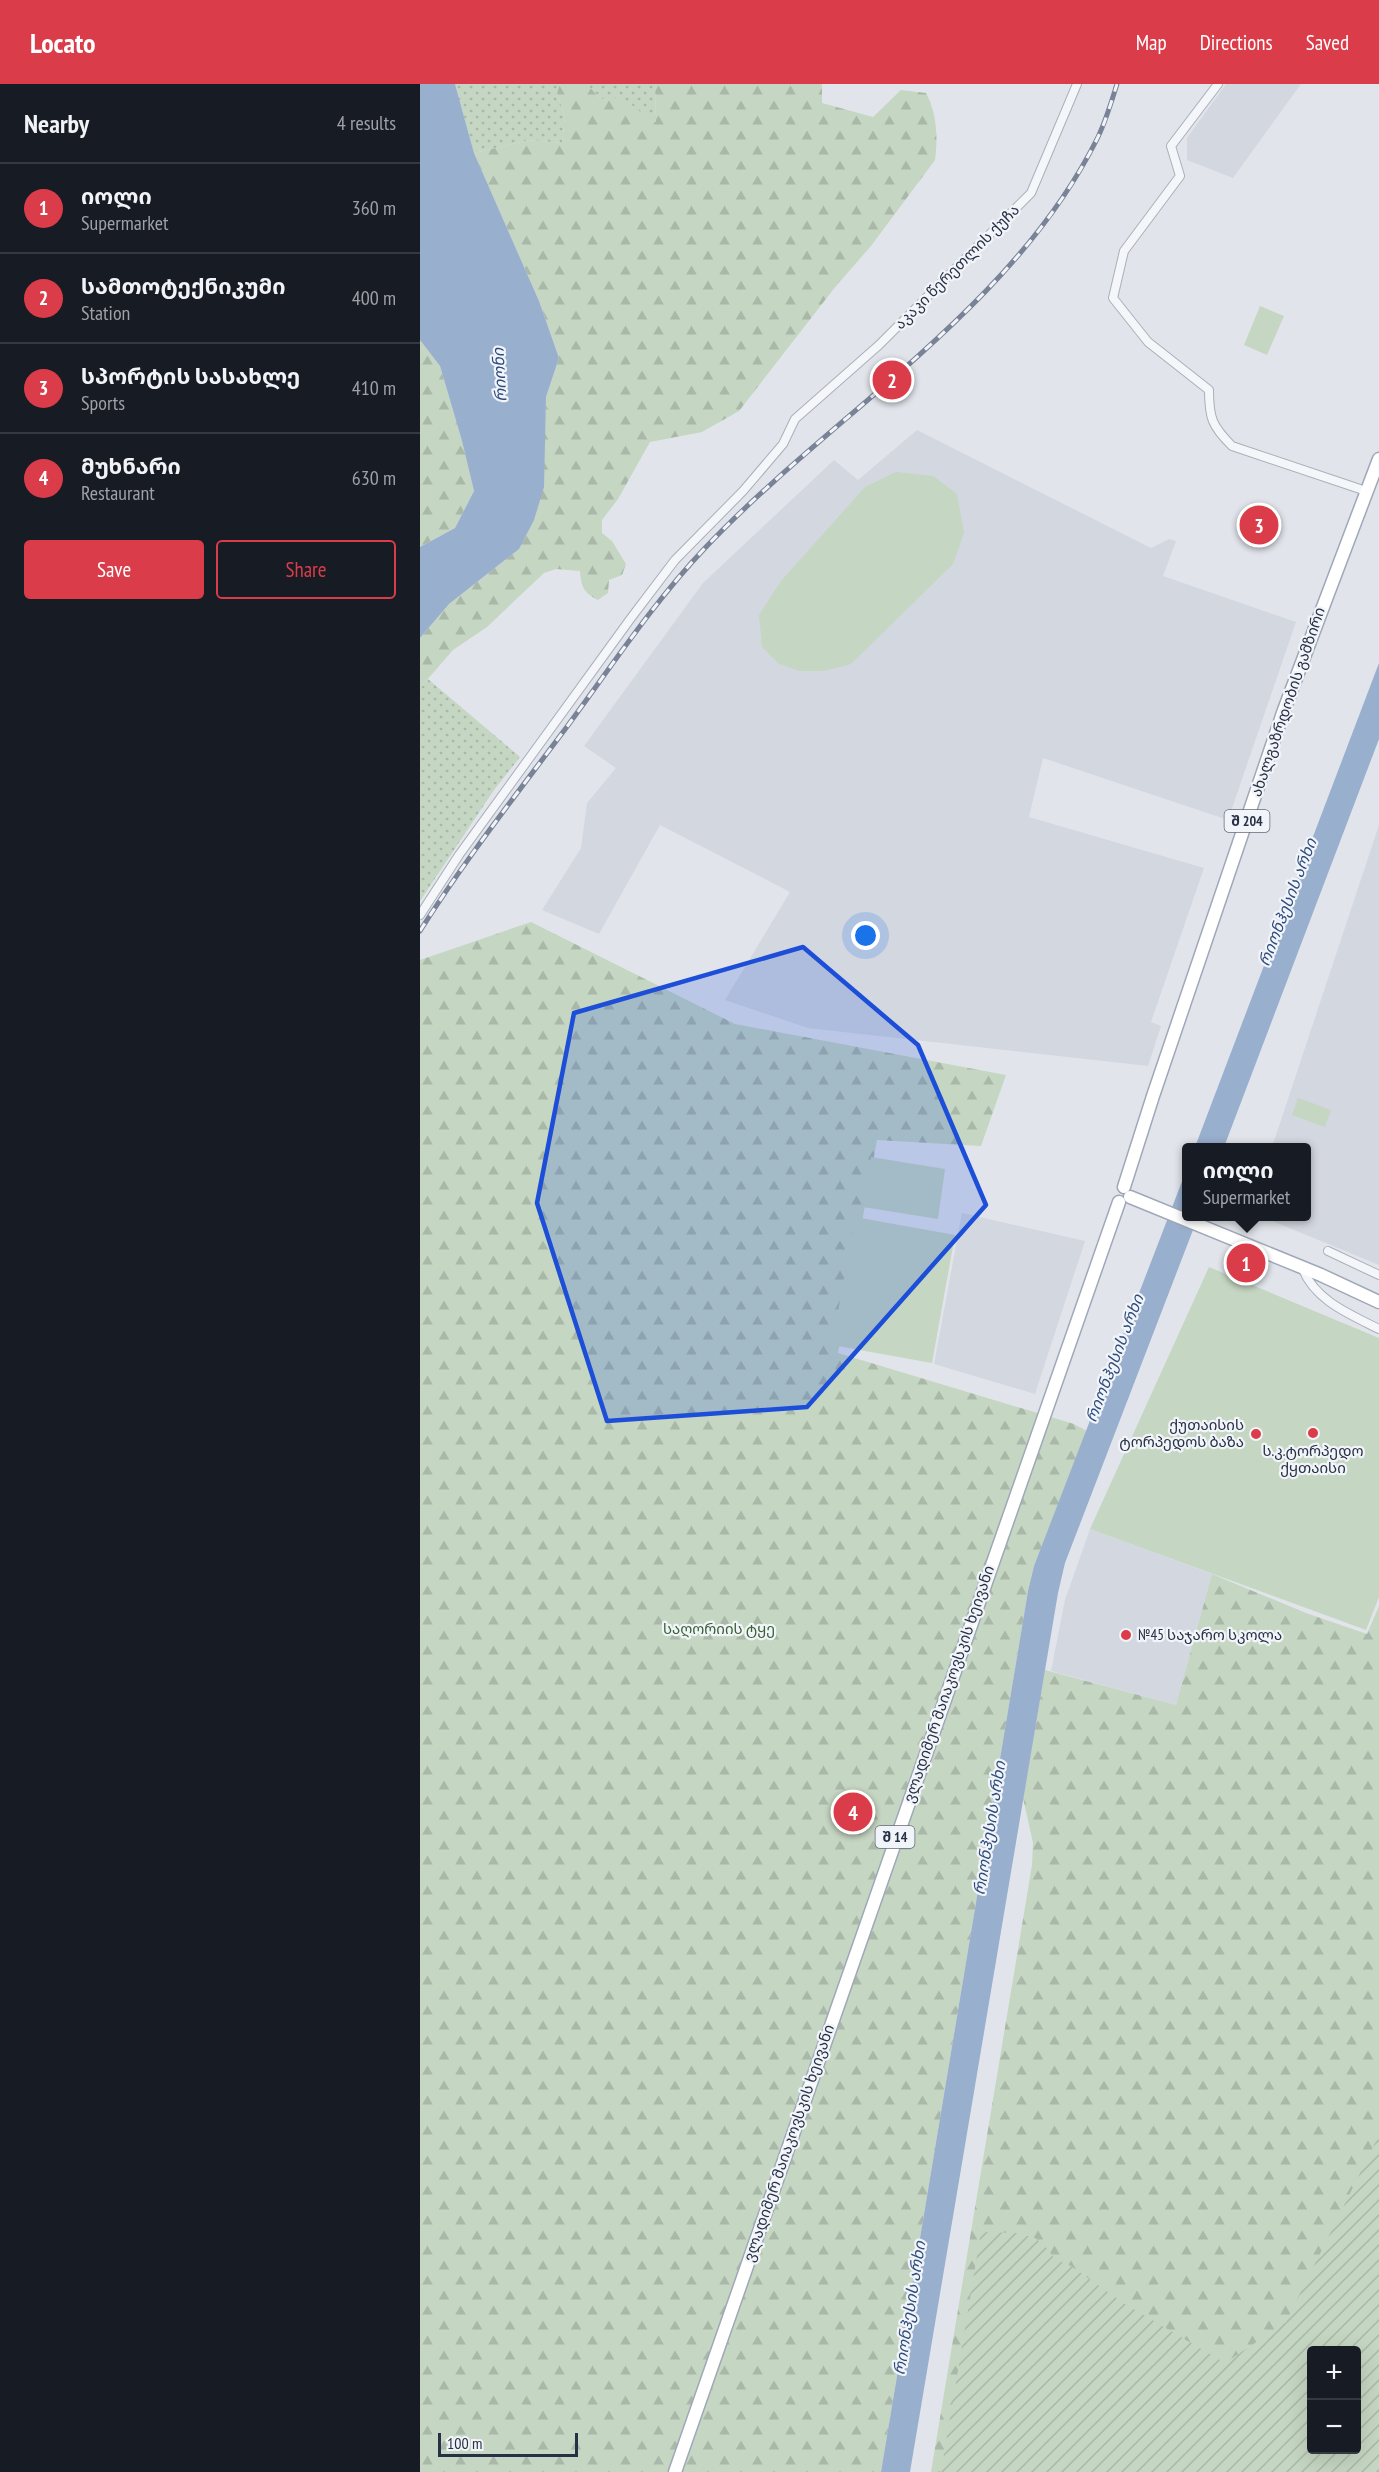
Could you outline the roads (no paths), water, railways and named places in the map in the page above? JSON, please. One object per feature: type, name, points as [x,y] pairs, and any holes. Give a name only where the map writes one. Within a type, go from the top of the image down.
[{"type":"main road","name":"ახალგაზრდობის გამზირი","points":[[1124,1195],[1284,710],[1379,459]]},
{"type":"main road","points":[[1124,1195],[1182,1218]]},
{"type":"main road","name":"ვლადიმერ მაიაკოვსკის ხეივანი","points":[[675,2472],[1124,1195]]},
{"type":"main road","points":[[1189,1221],[1302,1267],[1379,1302]]},
{"type":"street","name":"აკაკი წერეთლის ქუჩა","points":[[420,915],[480,826],[675,560],[743,491],[783,444],[795,419],[879,345],[1031,193],[1077,84]]},
{"type":"street","points":[[1218,84],[1171,146],[1180,176],[1124,251],[1113,298],[1148,342],[1209,390],[1209,412],[1216,429],[1232,446],[1366,491]]},
{"type":"street","points":[[1329,1251],[1379,1275]]},
{"type":"street","points":[[1302,1267],[1307,1281],[1323,1297],[1379,1329]]},
{"type":"water","name":"რიონი","points":[[420,84],[455,84],[474,153],[539,301],[559,358],[546,397],[544,487],[534,520],[519,549],[449,604],[420,638],[420,547],[455,528],[474,491],[440,366],[420,340]]},
{"type":"water","points":[[1379,663],[1379,739],[1226,1143],[1197,1143]]},
{"type":"water","name":"რიონჰესის არხი","points":[[1182,1181],[1182,1221],[1196,1221],[1065,1563],[1058,1593],[910,2472],[881,2472],[1028,1591],[1034,1566]]},
{"type":"railway","points":[[420,931],[491,828],[633,636],[686,569],[755,499],[916,358],[968,309],[1017,257],[1060,202],[1096,141],[1117,84]]},
{"type":"place","name":"სამთოტექნიკუმი","points":[[892,380]]},
{"type":"place","name":"სპორტის სასახლე","points":[[1259,525]]},
{"type":"place","name":"იოლი","points":[[1246,1263]]},
{"type":"place","name":"ს.კ.ტორპედო ქყთაისი","points":[[1313,1433]]},
{"type":"place","name":"ქუთაისის ტორპედოს ბაზა","points":[[1256,1434]]},
{"type":"place","name":"№45 საჯარო სკოლა","points":[[1126,1635]]},
{"type":"place","name":"მუხნარი","points":[[853,1812]]},
{"type":"park label","name":"საღორიის ტყე","points":[[719,1629]]}]
